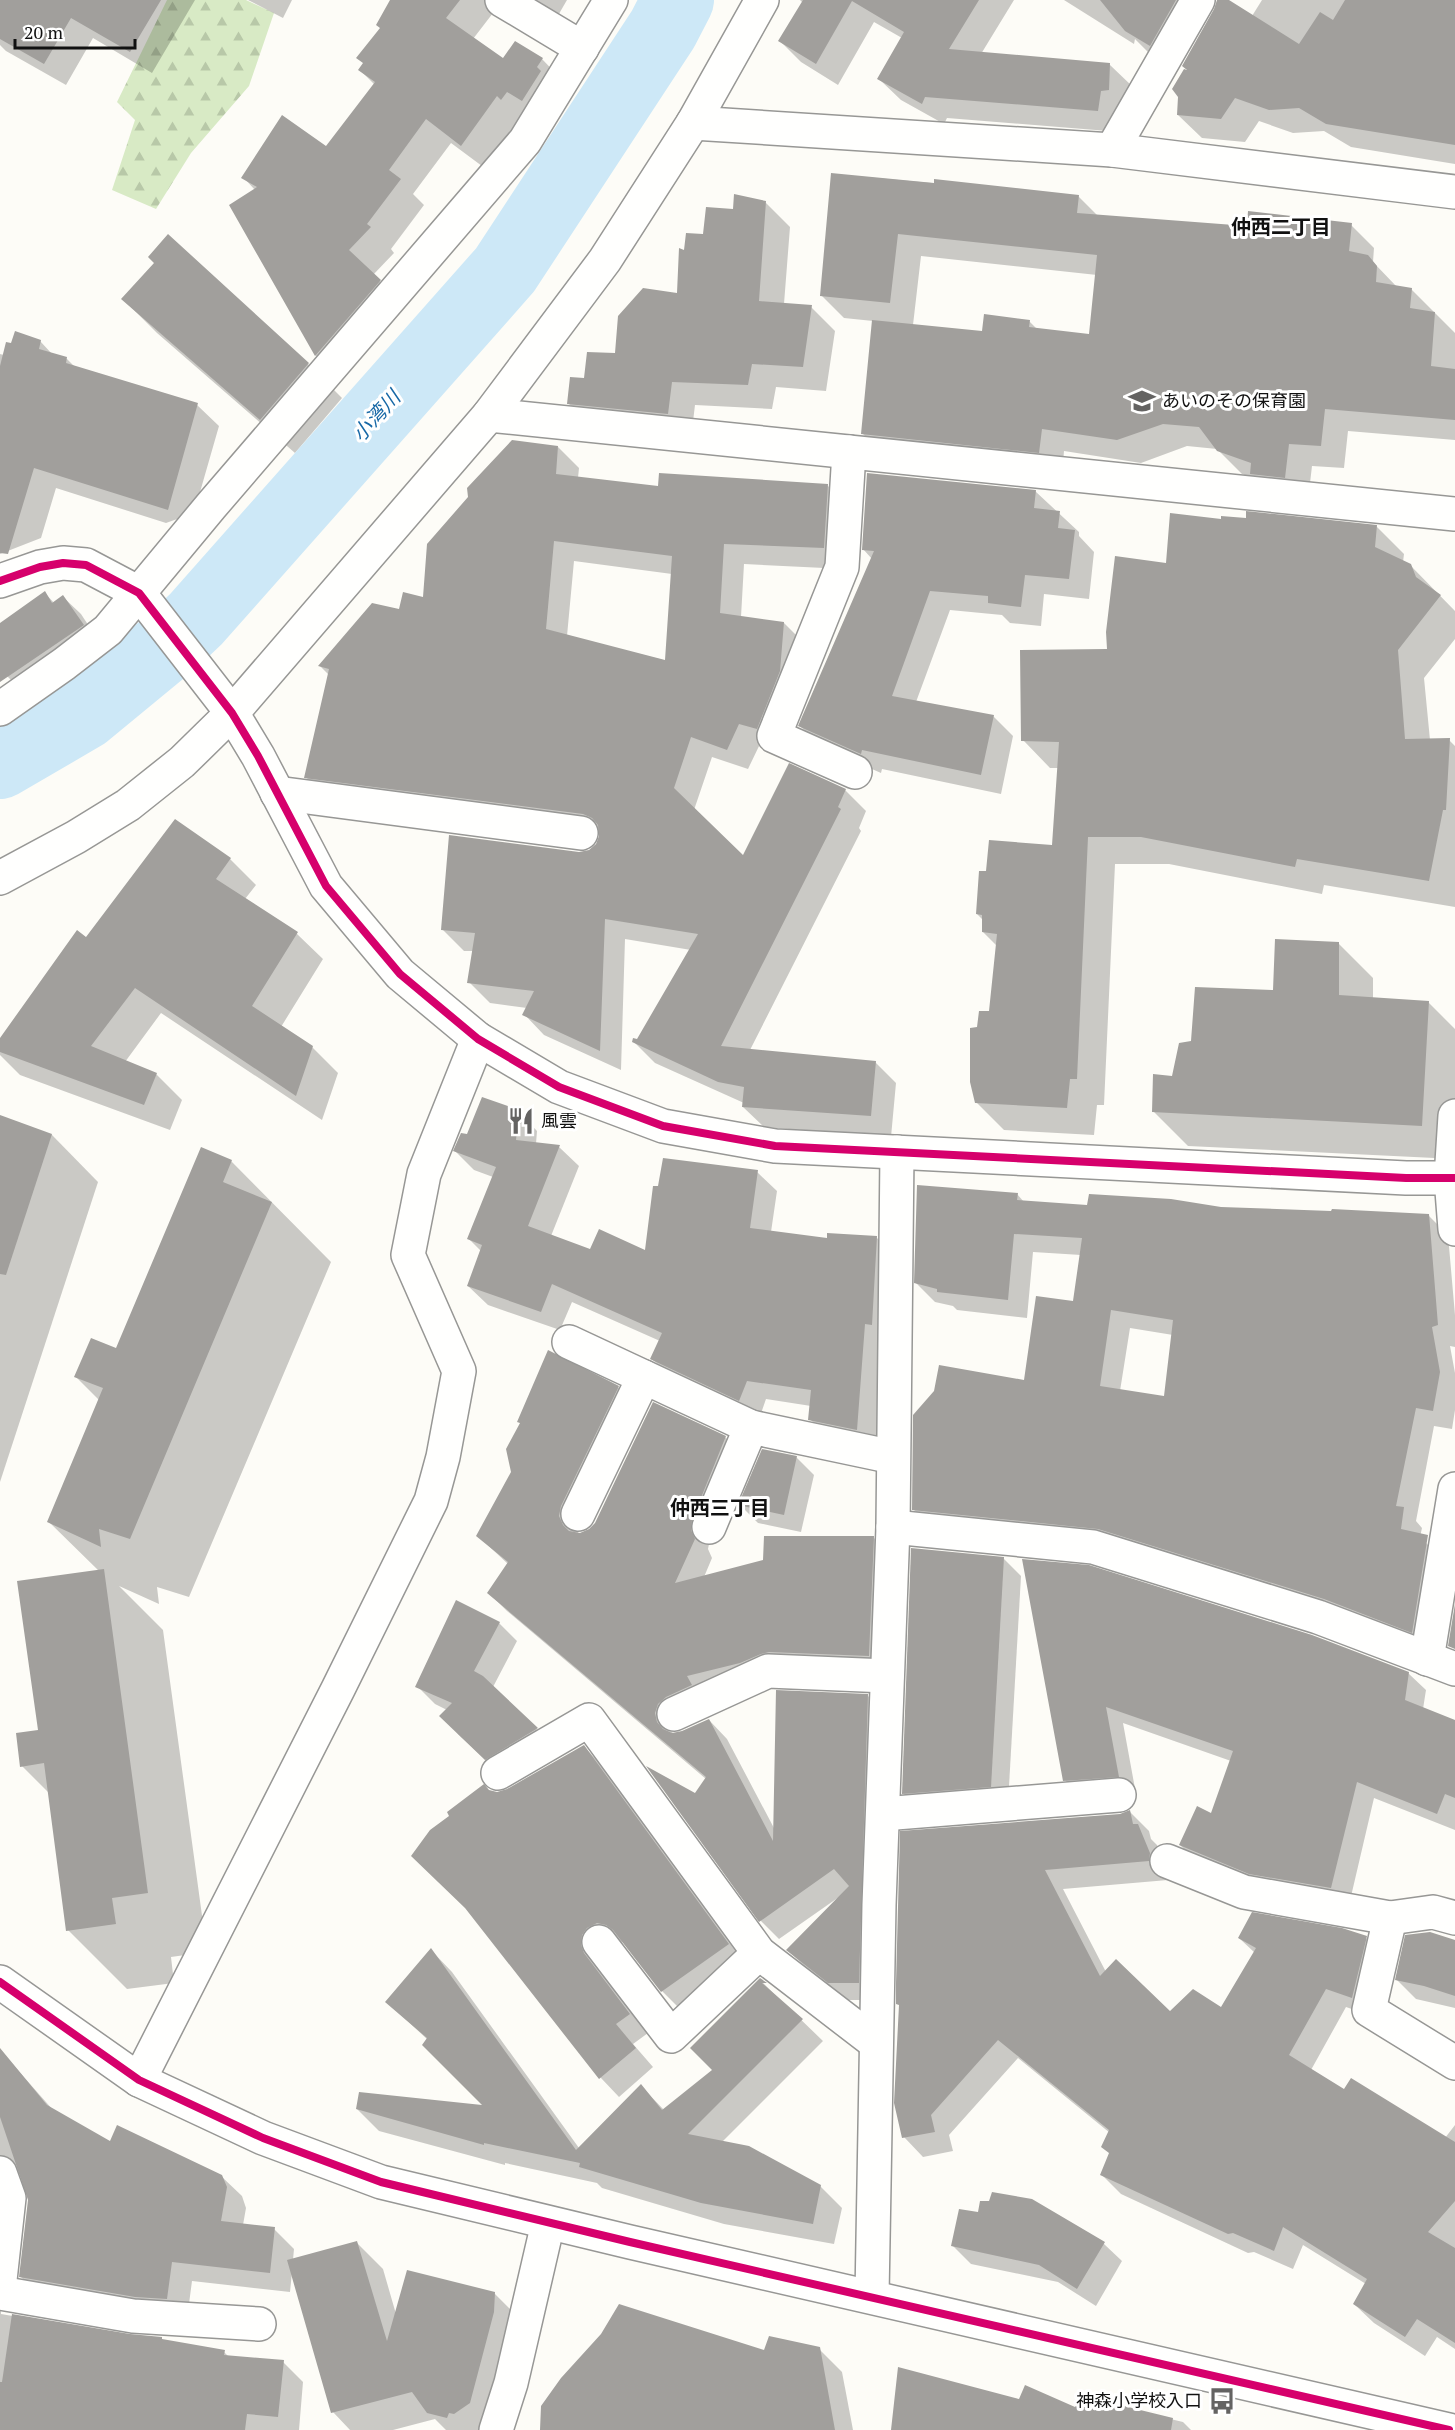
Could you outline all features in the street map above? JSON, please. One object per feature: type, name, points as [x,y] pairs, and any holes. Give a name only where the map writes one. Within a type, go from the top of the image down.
[{"type":"street","points":[[502,0],[582,48]]},
{"type":"street","points":[[0,709],[108,630],[525,141],[611,0]]},
{"type":"street","points":[[0,878],[76,837],[128,805],[182,762],[232,713],[489,415],[605,260],[693,123],[762,0]]},
{"type":"street","points":[[1112,150],[1198,0]]},
{"type":"street","points":[[693,123],[1112,150],[1455,192]]},
{"type":"street","points":[[489,415],[1455,514]]},
{"type":"street","points":[[849,452],[842,567],[774,736],[855,772]]},
{"type":"street","points":[[0,581],[40,567],[63,563],[86,565],[139,593],[232,713],[258,756],[326,886],[400,974],[478,1039],[559,1087],[663,1126],[775,1146],[1406,1178],[1453,1178]]},
{"type":"street","points":[[277,794],[580,833]]},
{"type":"street","points":[[139,2080],[431,1501],[443,1457],[459,1371],[408,1255],[424,1174],[478,1039]]},
{"type":"street","points":[[1455,1116],[1453,1178],[1455,1228]]},
{"type":"street","points":[[872,2296],[876,2043],[893,1527],[897,1152]]},
{"type":"street","points":[[569,1342],[751,1427],[893,1457]]},
{"type":"street","points":[[578,1514],[644,1377]]},
{"type":"street","points":[[709,1527],[751,1427]]},
{"type":"street","points":[[893,1527],[1093,1547],[1318,1617],[1441,1664],[1455,1489]]},
{"type":"street","points":[[674,1714],[768,1671],[887,1676]]},
{"type":"street","points":[[498,1773],[589,1720],[759,1953],[876,2043]]},
{"type":"street","points":[[883,1814],[1119,1795]]},
{"type":"street","points":[[1167,1861],[1244,1892],[1390,1918],[1433,1912],[1455,1918]]},
{"type":"street","points":[[1390,1918],[1369,2010],[1455,2062]]},
{"type":"street","points":[[598,1942],[671,2036],[759,1953]]},
{"type":"street","points":[[0,1982],[139,2080],[264,2138],[381,2182],[548,2223],[1449,2430]]},
{"type":"street","points":[[0,2173],[9,2198],[0,2280]]},
{"type":"street","points":[[496,2430],[511,2383],[548,2223]]},
{"type":"street","points":[[0,2293],[133,2316],[259,2324]]},
{"type":"green space","points":[[167,0],[246,0],[274,13],[249,86],[191,153],[156,209],[112,190],[135,120],[117,102]]},
{"type":"building","points":[[0,0],[161,0],[130,52],[71,18],[44,64],[0,39]]},
{"type":"building","points":[[390,0],[460,0],[446,18],[503,58],[515,41],[543,58],[537,67],[541,71],[522,101],[507,92],[501,100],[497,96],[461,146],[426,119],[389,170],[401,179],[367,224],[371,227],[349,250],[381,280],[315,356],[229,205],[257,187],[241,178],[282,115],[326,146],[375,82],[358,70],[363,63],[356,58],[380,28],[376,25]]},
{"type":"building","points":[[803,0],[979,0],[949,49],[1110,63],[1109,90],[1101,91],[1098,111],[925,97],[922,104],[877,79],[904,32],[852,1],[816,64],[778,41]]},
{"type":"building","points":[[1100,0],[1176,0],[1150,46],[1125,31]]},
{"type":"building","points":[[1217,0],[1229,0],[1299,44],[1320,12],[1333,20],[1345,0],[1455,0],[1455,145],[1326,124],[1299,108],[1269,110],[1235,98],[1221,119],[1177,115],[1178,97],[1172,89],[1184,69],[1187,70],[1182,66]]},
{"type":"building","points":[[831,173],[934,183],[934,179],[1079,195],[1077,213],[1247,226],[1248,211],[1352,223],[1349,251],[1368,255],[1377,266],[1376,282],[1412,288],[1410,308],[1435,312],[1431,366],[1455,369],[1455,420],[1325,409],[1321,446],[1289,444],[1285,478],[1250,474],[1251,463],[1217,451],[1199,427],[1163,424],[1117,440],[1042,429],[1039,453],[861,434],[872,320],[982,331],[984,314],[1030,320],[1029,327],[1089,334],[1097,255],[898,234],[890,303],[820,296]]},
{"type":"building","points":[[734,194],[766,201],[759,301],[812,305],[803,367],[752,364],[748,385],[672,382],[668,414],[567,404],[570,377],[584,378],[587,352],[615,353],[618,316],[643,288],[677,293],[679,248],[684,250],[686,233],[703,234],[706,207],[733,209]]},
{"type":"building","points":[[168,234],[309,363],[260,420],[121,299],[154,263],[148,257]]},
{"type":"building","points":[[15,331],[41,340],[39,349],[67,357],[66,363],[198,403],[168,510],[34,468],[8,554],[0,553],[0,366],[6,342],[11,343]]},
{"type":"building","points":[[512,440],[558,446],[556,474],[658,486],[659,473],[828,484],[824,548],[724,544],[720,613],[784,622],[780,671],[757,729],[739,724],[727,750],[691,737],[674,788],[743,855],[789,763],[846,789],[838,807],[841,809],[721,1046],[876,1061],[871,1116],[742,1107],[744,1087],[718,1082],[632,1042],[633,1038],[637,1039],[698,934],[605,919],[600,1051],[522,1015],[534,991],[467,983],[475,933],[441,930],[449,835],[579,852],[589,850],[596,844],[599,836],[598,825],[592,818],[583,814],[304,778],[329,669],[318,666],[372,603],[399,609],[403,592],[423,597],[427,544],[468,497],[467,488]],"holes":[[[554,541],[672,556],[665,660],[546,629]]]},
{"type":"building","points":[[867,473],[1036,490],[1034,508],[1060,511],[1058,528],[1075,530],[1069,579],[1025,575],[1021,607],[988,603],[988,596],[930,591],[892,696],[994,715],[981,775],[862,750],[861,754],[798,726],[874,551],[862,550]]},
{"type":"building","points":[[1246,511],[1377,525],[1375,547],[1411,564],[1416,577],[1441,595],[1398,650],[1405,739],[1450,738],[1446,810],[1443,810],[1429,881],[1297,859],[1295,867],[1141,837],[1088,837],[1077,1079],[1070,1079],[1067,1108],[975,1103],[970,1082],[970,1028],[977,1027],[979,1011],[989,1011],[997,934],[982,932],[982,915],[976,914],[979,871],[986,871],[989,840],[1052,845],[1059,742],[1021,741],[1020,650],[1107,649],[1106,632],[1115,556],[1166,563],[1170,513],[1221,519],[1221,516],[1246,518]]},
{"type":"building","points":[[45,591],[52,603],[63,595],[84,625],[0,682],[0,623]]},
{"type":"building","points":[[175,819],[231,858],[216,879],[298,932],[252,1006],[313,1046],[296,1096],[135,988],[91,1046],[157,1073],[144,1105],[0,1052],[0,1038],[77,930],[86,937]]},
{"type":"building","points":[[1275,939],[1339,942],[1339,995],[1429,1001],[1422,1126],[1152,1112],[1153,1074],[1172,1076],[1179,1043],[1191,1041],[1195,987],[1273,990]]},
{"type":"building","points":[[482,1097],[519,1110],[516,1140],[560,1145],[528,1226],[590,1249],[599,1229],[645,1250],[653,1186],[658,1186],[663,1158],[758,1170],[750,1228],[827,1238],[827,1233],[877,1236],[872,1325],[865,1324],[857,1430],[808,1420],[811,1390],[747,1381],[739,1401],[652,1360],[650,1359],[662,1333],[552,1284],[541,1312],[467,1286],[482,1245],[467,1239],[496,1167],[453,1151],[461,1133],[467,1134]]},
{"type":"building","points":[[0,1115],[52,1134],[6,1275],[0,1274]]},
{"type":"building","points":[[201,1147],[232,1160],[223,1182],[272,1202],[130,1539],[99,1529],[101,1547],[47,1522],[103,1388],[74,1377],[91,1338],[116,1348]]},
{"type":"building","points":[[917,1185],[1018,1193],[1017,1200],[1087,1205],[1089,1194],[1171,1199],[1221,1207],[1429,1214],[1438,1325],[1432,1327],[1440,1372],[1433,1411],[1416,1408],[1396,1506],[1404,1507],[1401,1529],[1428,1535],[1412,1633],[1324,1599],[1098,1529],[912,1510],[913,1415],[934,1391],[939,1365],[1024,1380],[1036,1296],[1073,1301],[1082,1238],[1014,1234],[1008,1300],[937,1292],[937,1289],[914,1283]],"holes":[[[1111,1310],[1173,1320],[1164,1396],[1100,1386]]]},
{"type":"building","points":[[548,1350],[619,1386],[561,1506],[559,1516],[569,1531],[580,1533],[595,1523],[653,1402],[726,1436],[692,1520],[691,1530],[695,1539],[675,1583],[763,1560],[764,1536],[874,1536],[869,1656],[769,1652],[761,1654],[740,1663],[687,1676],[692,1685],[666,1697],[658,1704],[655,1713],[657,1722],[663,1729],[672,1733],[709,1719],[773,1841],[776,1690],[868,1694],[859,1983],[828,1983],[786,1950],[849,1886],[834,1869],[759,1922],[646,1766],[695,1793],[706,1777],[487,1593],[508,1562],[476,1536],[511,1472],[506,1449],[520,1423],[517,1422]]},
{"type":"building","points":[[762,1449],[797,1456],[784,1515],[738,1505]]},
{"type":"building","points":[[911,1548],[1004,1557],[991,1787],[902,1794]]},
{"type":"building","points":[[1022,1559],[1089,1565],[1312,1635],[1409,1672],[1405,1700],[1455,1720],[1455,1798],[1445,1794],[1437,1814],[1357,1782],[1331,1888],[1249,1874],[1179,1845],[1197,1806],[1211,1813],[1233,1751],[1106,1707],[1119,1777],[1063,1781]]},
{"type":"building","points":[[104,1569],[148,1893],[112,1898],[116,1924],[66,1931],[44,1763],[20,1767],[16,1733],[38,1730],[17,1581]]},
{"type":"building","points":[[456,1600],[500,1622],[474,1671],[483,1676],[538,1728],[485,1760],[439,1716],[452,1703],[415,1687]]},
{"type":"building","points":[[1455,1604],[1455,1649],[1448,1646]]},
{"type":"building","points":[[584,1745],[729,1944],[661,1992],[613,1930],[597,1923],[587,1928],[582,1935],[581,1945],[584,1953],[630,2014],[616,2024],[636,2048],[599,2079],[465,1908],[411,1856],[430,1830],[449,1816],[447,1812],[484,1784],[489,1790],[497,1792],[507,1789]]},
{"type":"building","points":[[1130,1810],[1133,1824],[1138,1824],[1150,1853],[1149,1861],[1045,1870],[1100,1976],[1116,1959],[1170,2011],[1193,1989],[1221,2007],[1256,1948],[1238,1938],[1252,1912],[1342,1928],[1367,1936],[1352,1998],[1326,1989],[1289,2055],[1344,2089],[1351,2078],[1455,2142],[1455,2201],[1428,2232],[1455,2248],[1455,2343],[1417,2319],[1405,2337],[1353,2304],[1367,2279],[1283,2227],[1274,2251],[1233,2233],[1228,2234],[1100,2175],[1109,2153],[1101,2147],[1109,2130],[998,2040],[931,2115],[935,2132],[902,2138],[894,2103],[899,2005],[896,2004],[896,1983],[900,1831],[1120,1814]]},
{"type":"building","points":[[1430,1932],[1455,1940],[1455,1996],[1395,1980],[1405,1935]]},
{"type":"building","points":[[431,1948],[576,2150],[641,2084],[662,2110],[712,2070],[690,2048],[760,1978],[767,1983],[762,1983],[803,2019],[688,2134],[749,2146],[821,2185],[813,2224],[701,2203],[579,2167],[580,2163],[484,2143],[484,2145],[356,2109],[359,2092],[482,2105],[422,2045],[427,2038],[385,2002]]},
{"type":"building","points":[[0,2048],[47,2105],[110,2141],[117,2125],[222,2175],[227,2187],[221,2221],[275,2227],[270,2273],[172,2262],[167,2299],[135,2297],[19,2277],[28,2200],[0,2117]]},
{"type":"building","points":[[992,2192],[1032,2199],[1105,2242],[1077,2289],[1039,2265],[951,2246],[959,2209],[978,2212],[980,2201],[989,2201]]},
{"type":"building","points":[[357,2241],[387,2341],[407,2270],[495,2292],[494,2312],[470,2403],[454,2414],[449,2413],[447,2418],[427,2413],[412,2392],[331,2413],[287,2260]]},
{"type":"building","points":[[619,2304],[764,2350],[769,2336],[820,2347],[835,2430],[540,2430],[541,2406],[561,2378],[601,2334]]},
{"type":"building","points":[[12,2314],[130,2334],[162,2337],[162,2339],[225,2350],[224,2355],[284,2360],[278,2417],[247,2414],[245,2430],[0,2430],[0,2382],[2,2382]]},
{"type":"building","points":[[898,2367],[1019,2399],[1025,2385],[1075,2407],[1083,2396],[1173,2418],[1171,2430],[891,2430]]},
{"type":"waterway","name":"小湾川","points":[[0,763],[84,714],[196,619],[505,270],[663,29],[678,0]]},
{"type":"cycle path","points":[[0,581],[40,567],[63,563],[86,565],[139,593],[232,713],[258,756],[326,886],[400,974],[478,1039],[559,1087],[663,1126],[775,1146],[1406,1178],[1455,1178]]},
{"type":"cycle path","points":[[0,1982],[139,2080],[263,2138],[381,2182],[630,2242],[1449,2430]]},
{"type":"place","name":"あいのその保育園","points":[[1142,401]]},
{"type":"place","name":"風雲","points":[[521,1121]]},
{"type":"place","name":"神森小学校入口","points":[[1222,2401]]},
{"type":"district","name":"仲西二丁目","points":[[1281,227]]},
{"type":"district","name":"仲西三丁目","points":[[720,1508]]}]
